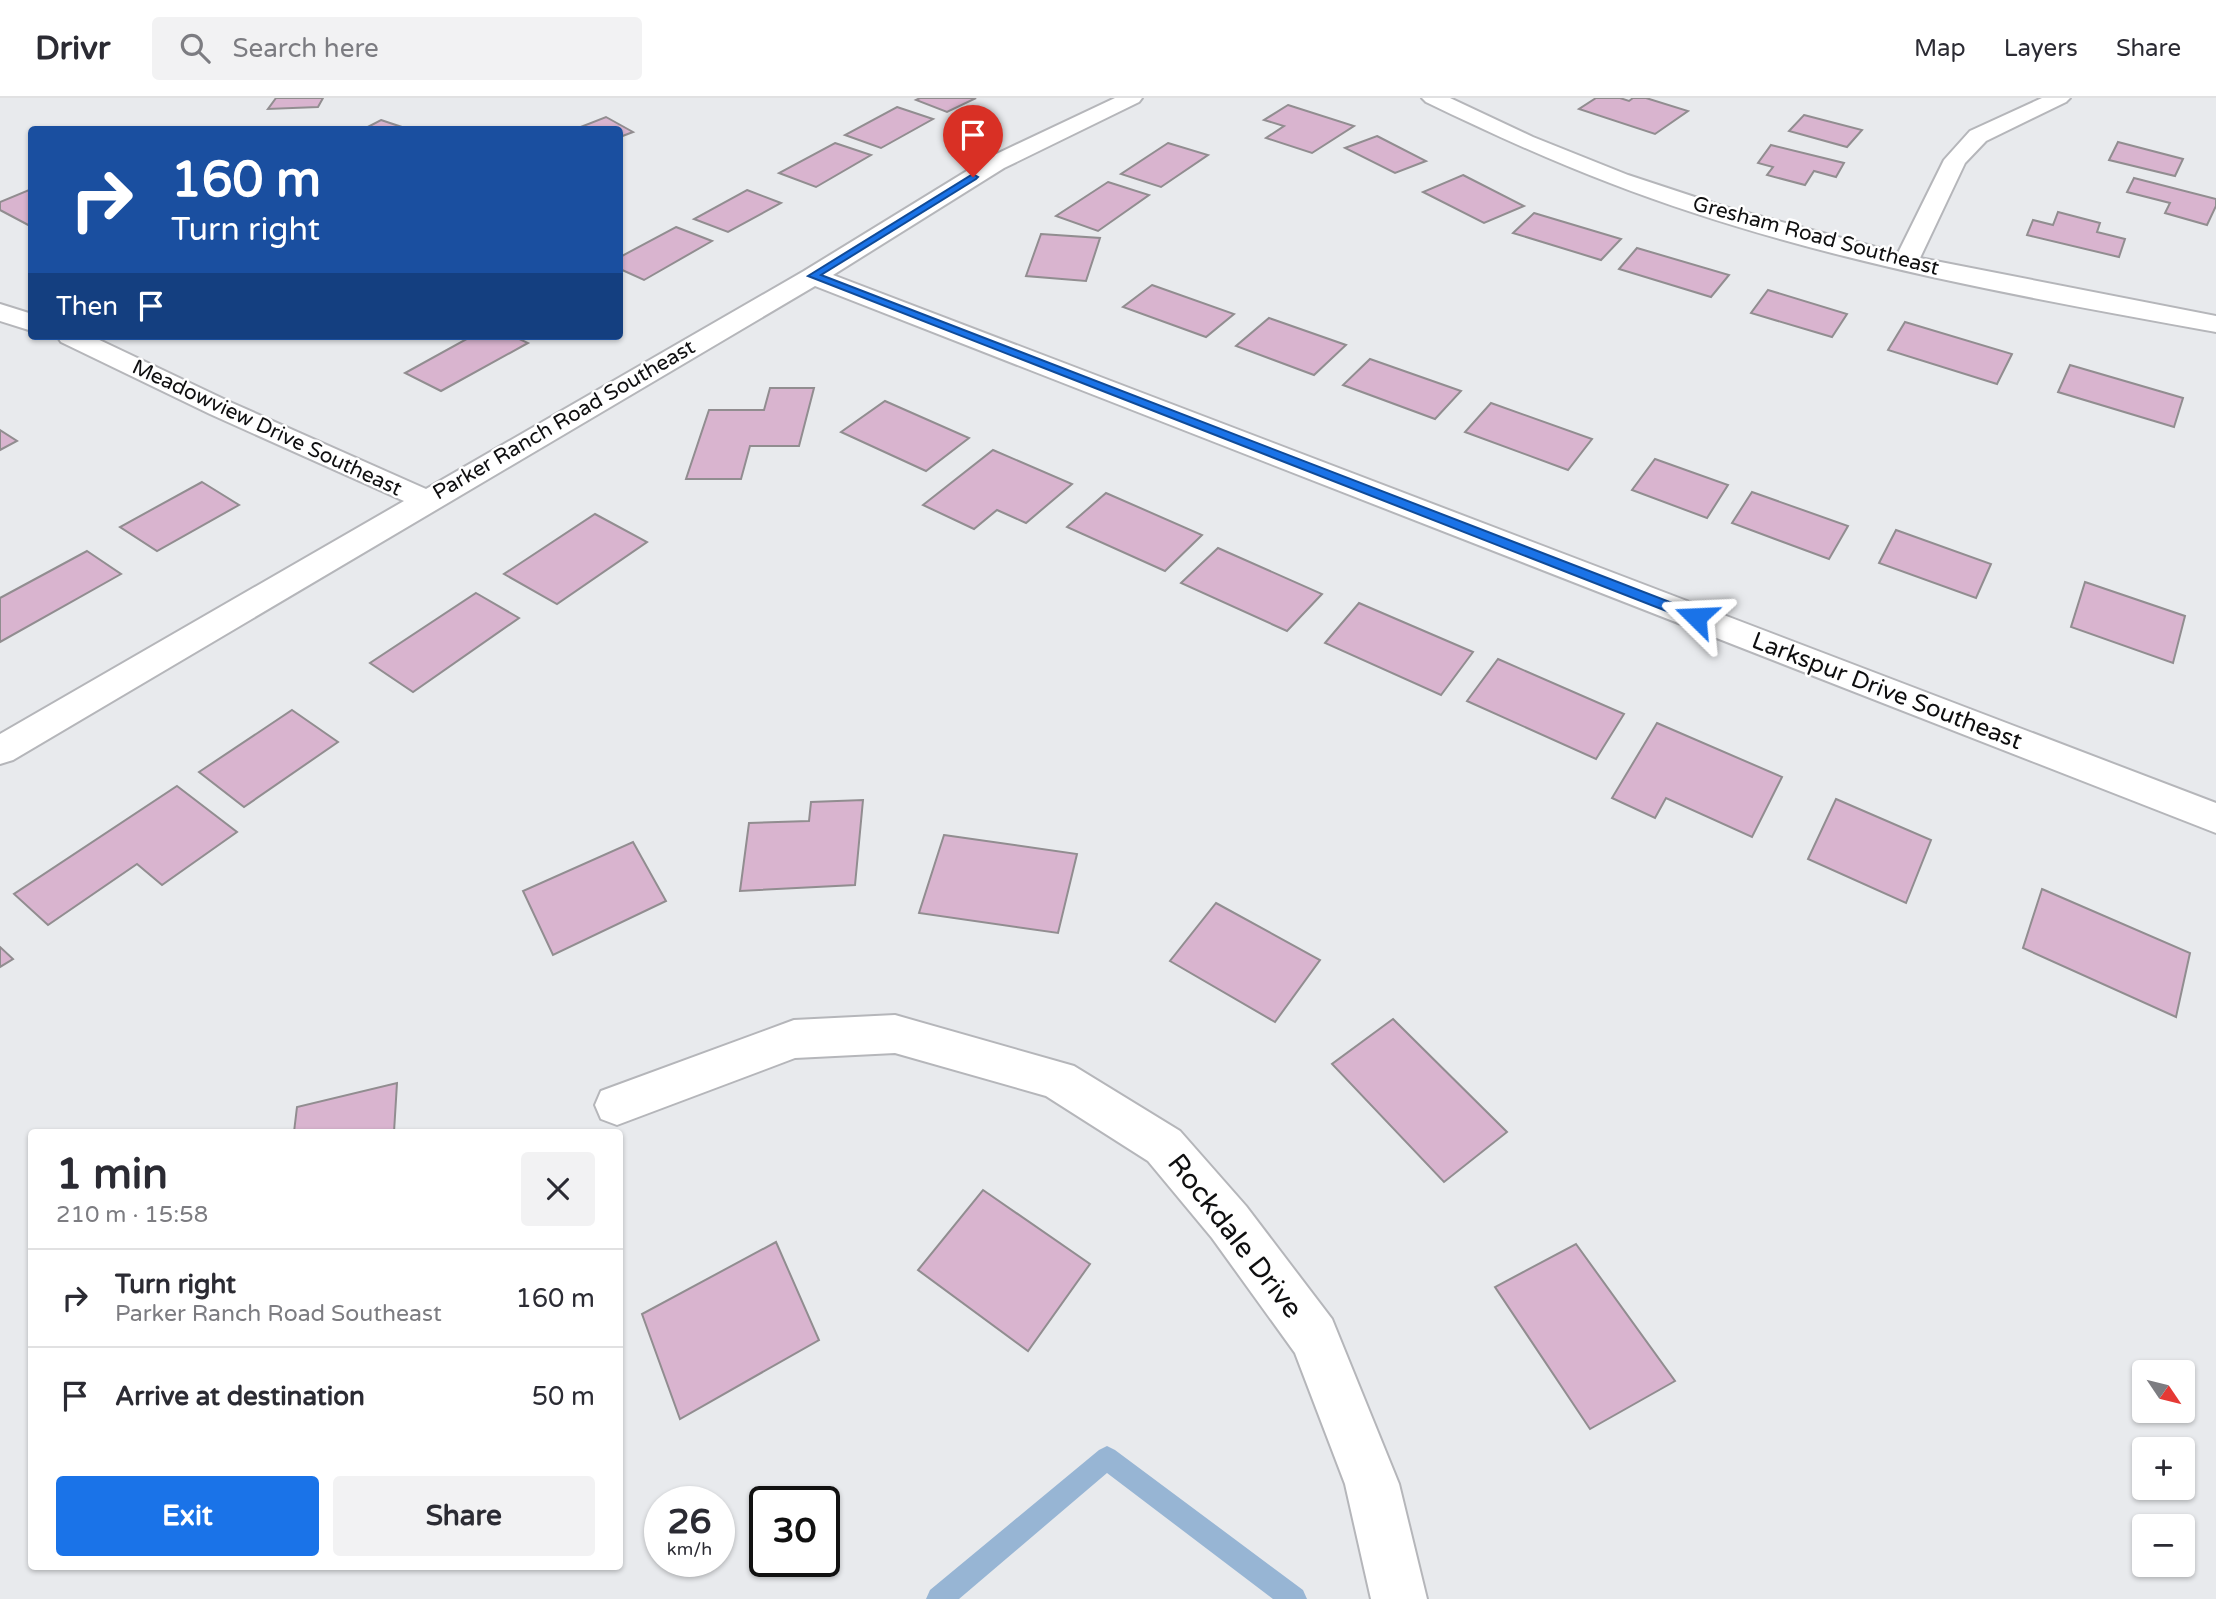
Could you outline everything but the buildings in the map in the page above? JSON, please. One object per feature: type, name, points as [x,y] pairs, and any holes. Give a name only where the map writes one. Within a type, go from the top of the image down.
[{"type":"street","name":"Parker Ranch Road Southeast","points":[[0,751],[813,276],[996,163],[1132,98]]},
{"type":"street","name":"Gresham Road Southeast","points":[[1433,98],[1548,152],[1635,185],[1785,231],[1906,261],[2131,309],[2216,324]]},
{"type":"street","points":[[1906,261],[1955,160],[1978,136],[2059,98]]},
{"type":"street","name":"Larkspur Drive Southeast","points":[[813,276],[2216,818]]},
{"type":"street","points":[[0,312],[28,322]]},
{"type":"street","name":"Meadowview Drive Southeast","points":[[78,340],[219,408],[426,500]]},
{"type":"street","name":"Rockdale Drive","points":[[617,1105],[794,1040],[895,1034],[1058,1080],[1164,1146],[1229,1222],[1314,1337],[1372,1484],[1399,1599]]},
{"type":"waterway","points":[[939,1599],[1107,1458],[1294,1599]]},
{"type":"route","points":[[973,177],[813,276],[1696,617]]}]
